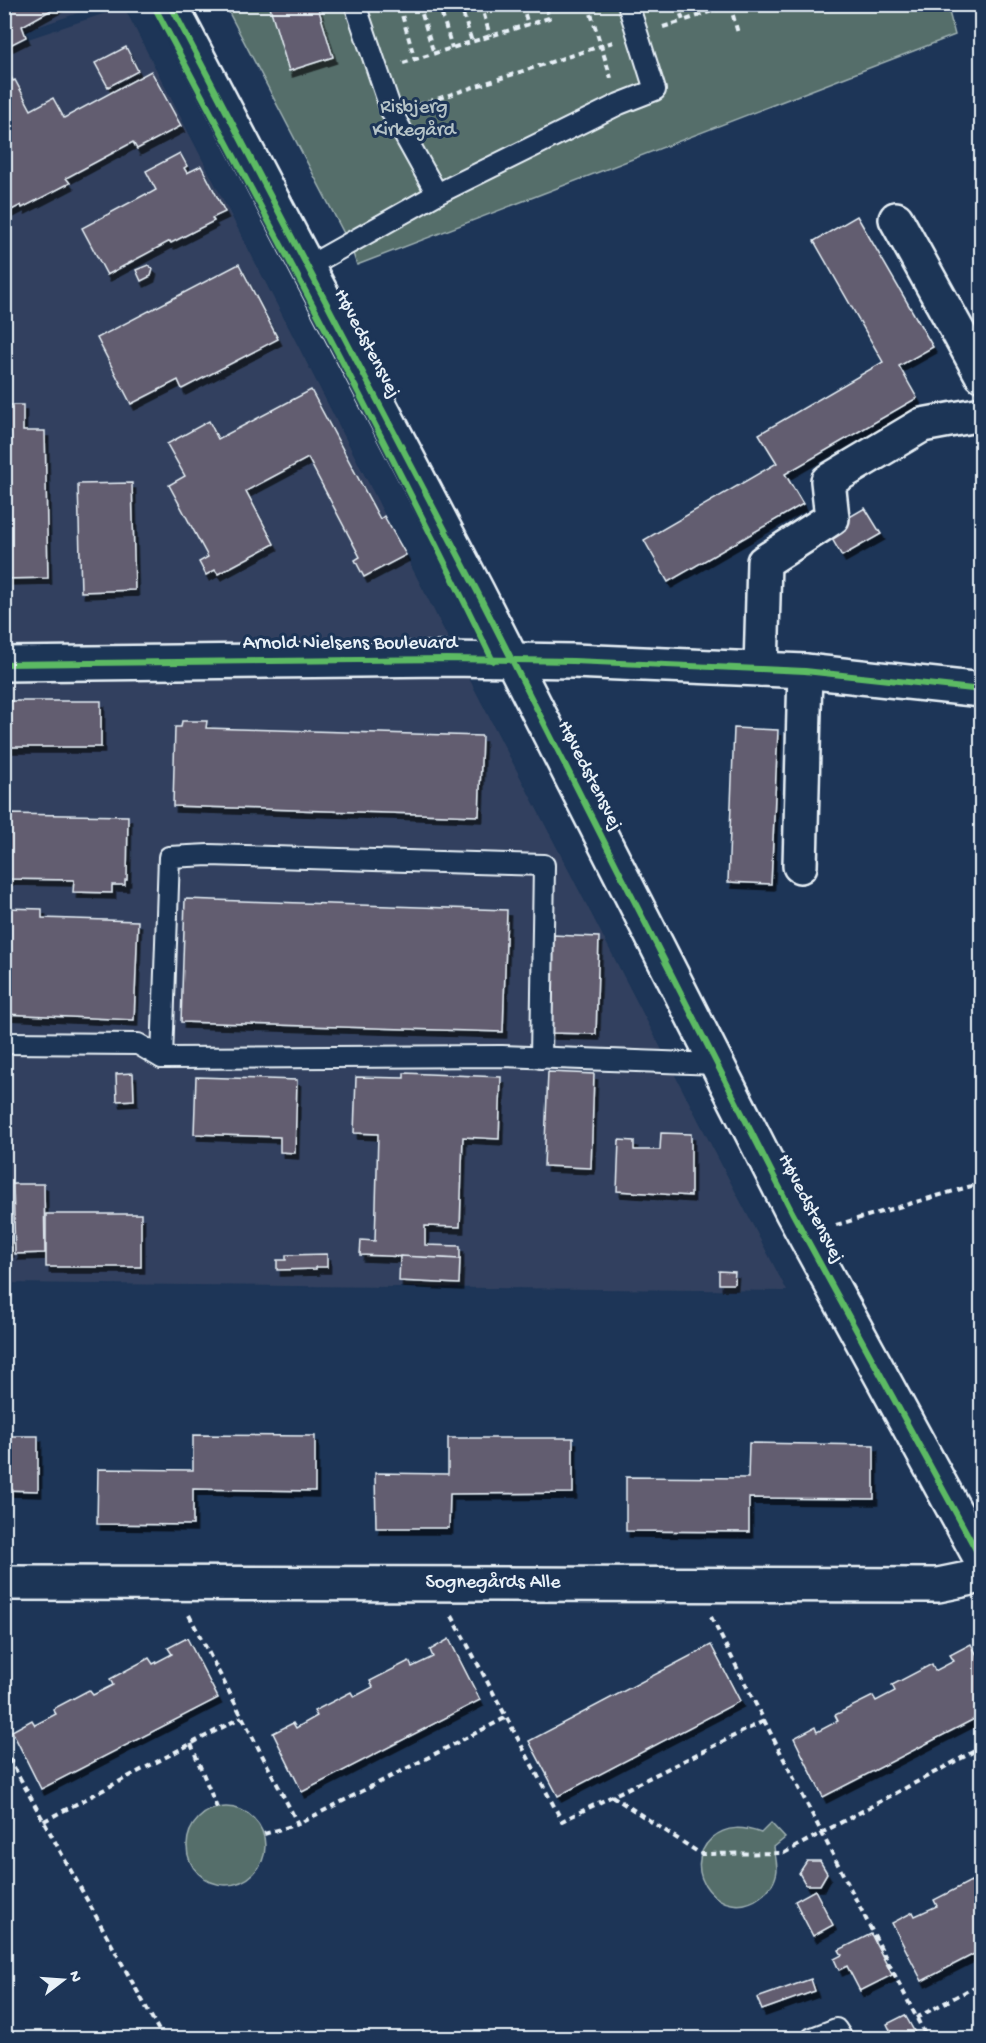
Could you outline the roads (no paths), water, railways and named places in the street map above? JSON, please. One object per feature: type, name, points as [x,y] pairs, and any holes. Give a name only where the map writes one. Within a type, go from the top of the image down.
[{"type":"street","name":"Høvedstensvej","points":[[170,4],[513,662],[803,1234],[981,1561]]},
{"type":"street","points":[[896,219],[981,375]]},
{"type":"street","points":[[761,669],[764,562],[832,518],[828,481],[922,425],[981,414]]},
{"type":"street","name":"Arnold Nielsens Boulevard","points":[[4,664],[446,659],[573,662],[806,671],[981,690]]},
{"type":"street","points":[[800,866],[806,671]]},
{"type":"street","name":"Sognegårds Alle","points":[[4,1583],[938,1584],[981,1576]]},
{"type":"lane","points":[[354,4],[392,113],[437,194]]},
{"type":"lane","points":[[307,267],[437,194],[619,104],[655,90],[628,4]]},
{"type":"lane","points":[[162,1058],[169,857],[209,855],[544,865],[542,1058]]},
{"type":"lane","points":[[4,1043],[138,1044],[162,1058],[490,1056],[717,1064]]},
{"type":"lane","points":[[812,2038],[836,2029],[842,2038]]},
{"type":"park label","name":"Risbjerg Kirkegård","points":[[414,120]]}]
